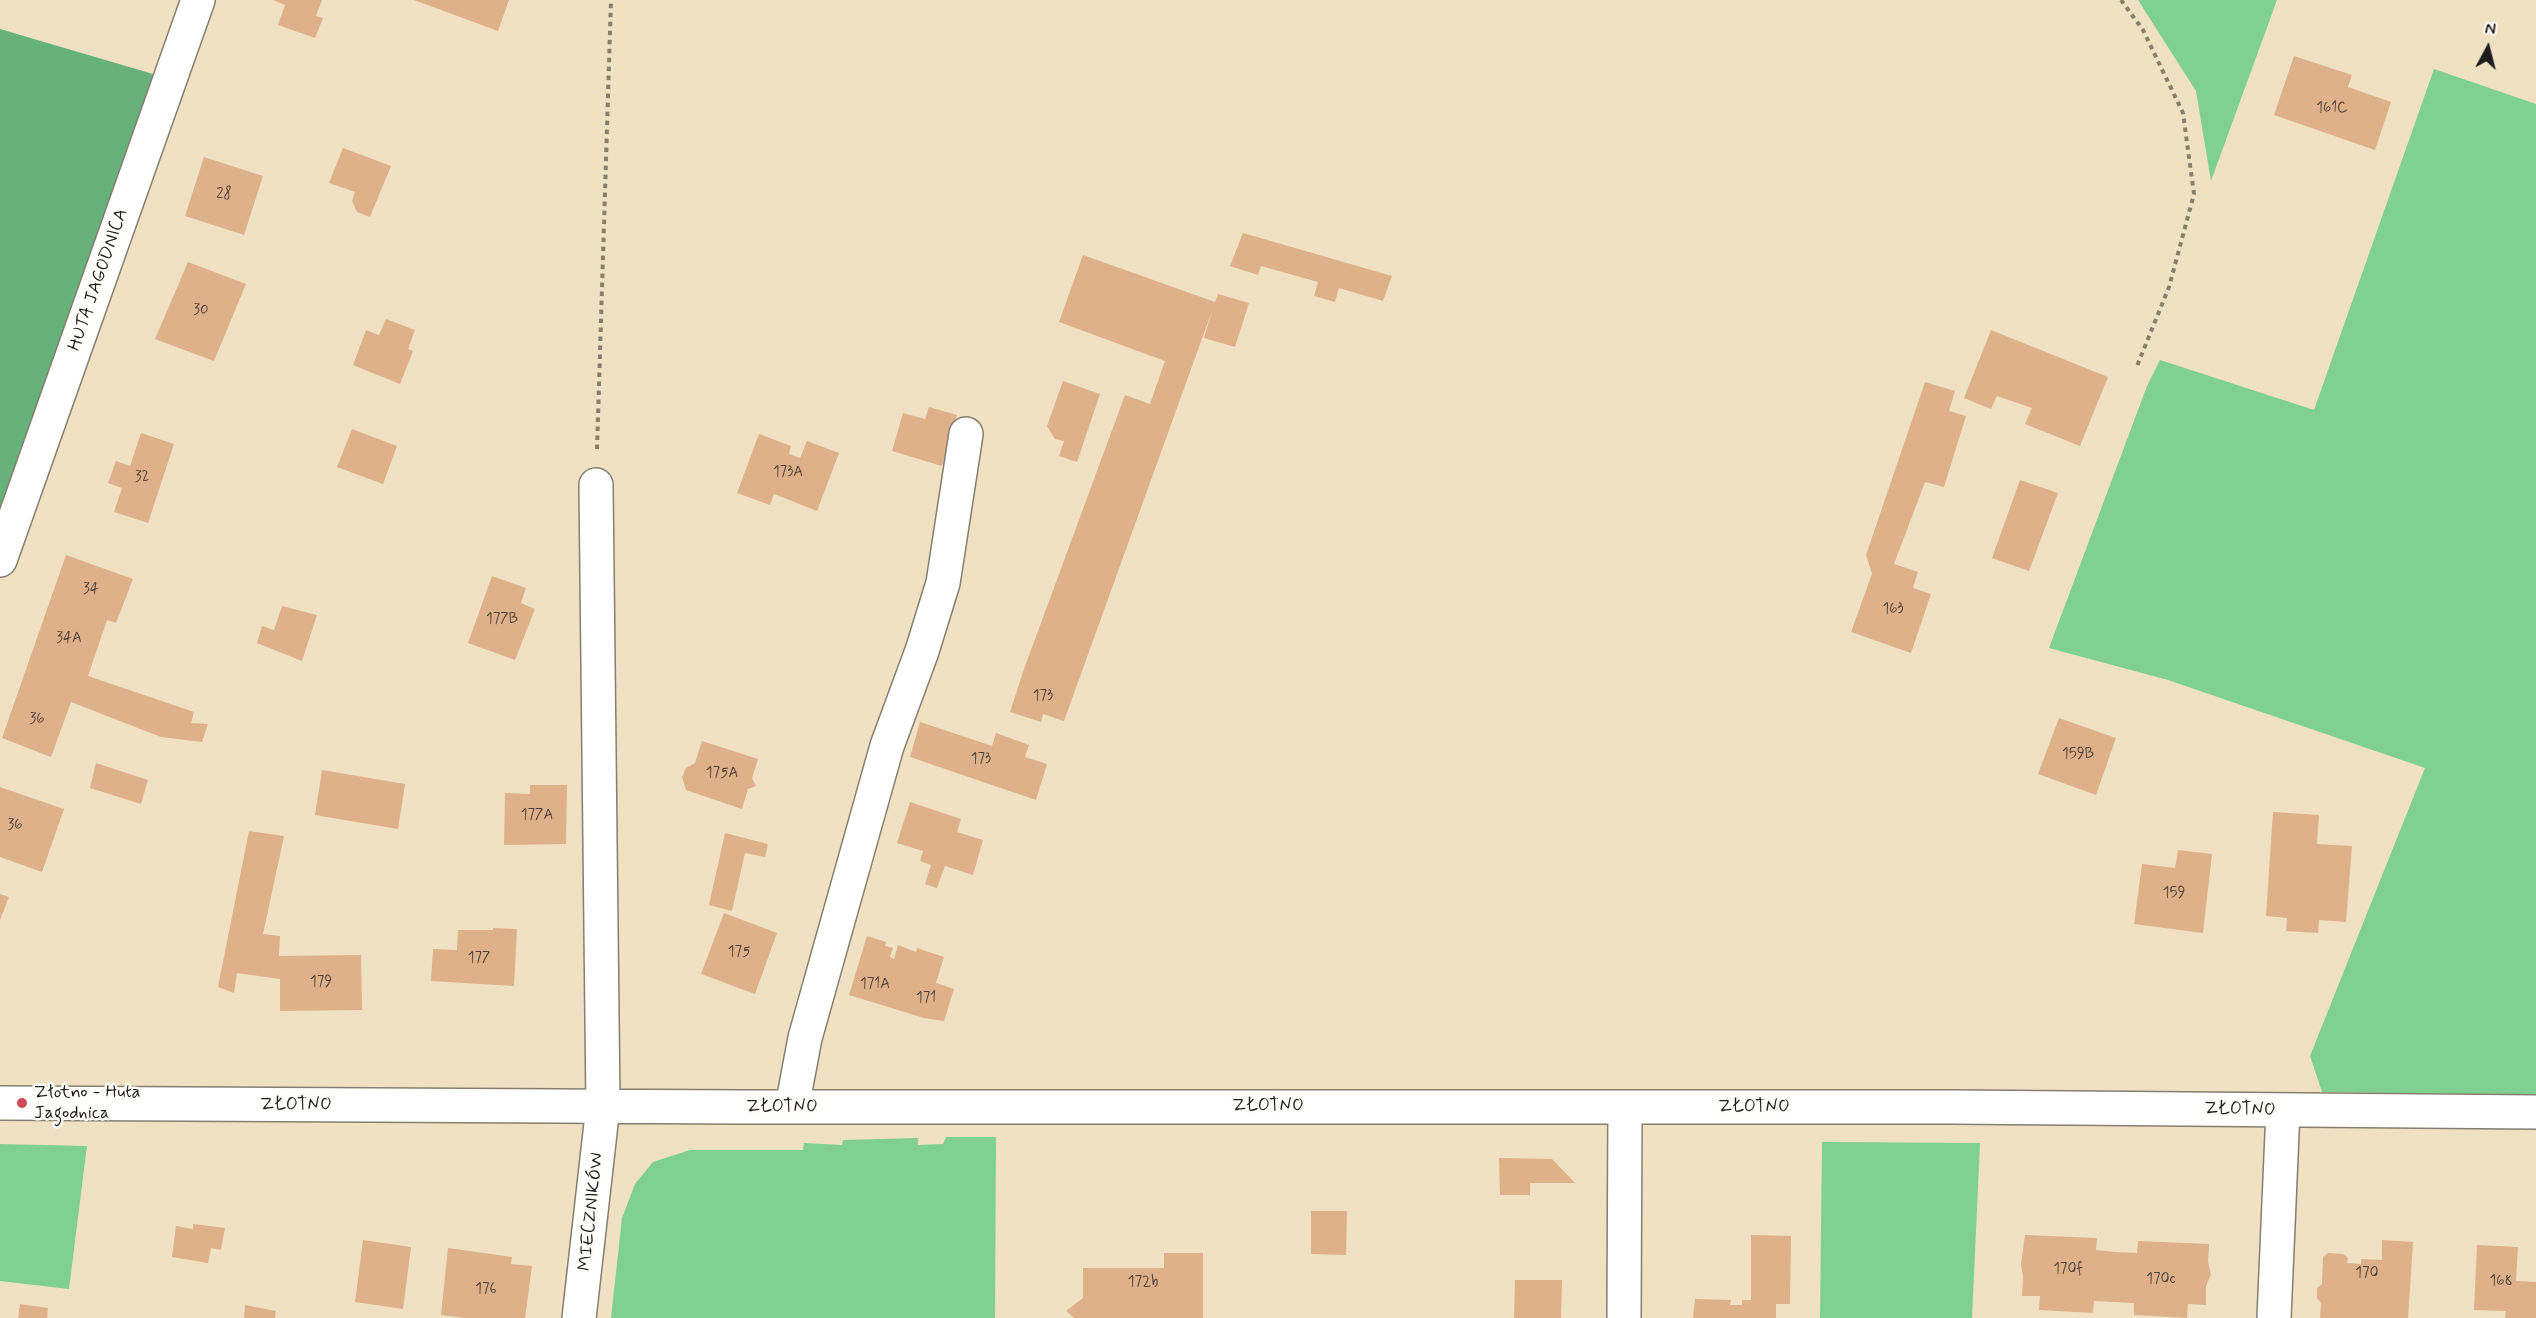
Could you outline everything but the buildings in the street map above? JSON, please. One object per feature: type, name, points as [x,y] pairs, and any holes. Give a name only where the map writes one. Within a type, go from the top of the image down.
[{"type":"street","name":"HUTA JAGODNICA","points":[[0,560],[198,0]]},
{"type":"street","points":[[792,1107],[805,1038],[887,746],[922,651],[943,583],[966,434]]},
{"type":"street","name":"MIECZNIKÓW","points":[[579,1318],[603,1106],[596,485]]},
{"type":"street","name":"ZŁOTNO","points":[[0,1103],[2536,1112]]},
{"type":"street","points":[[1624,1318],[1626,1107]]},
{"type":"street","points":[[2274,1318],[2283,1110]]},
{"type":"path","points":[[596,485],[610,0]]},
{"type":"path","points":[[2121,0],[2143,30],[2183,113],[2194,194],[2169,287],[2137,366]]},
{"type":"green space","points":[[2138,0],[2277,0],[2211,181],[2196,91]]},
{"type":"green space","points":[[0,29],[170,79],[0,551]]},
{"type":"green space","points":[[2434,69],[2536,104],[2536,1095],[2322,1092],[2310,1056],[2425,768],[2168,680],[2049,648],[2147,386],[2160,360],[2314,410]]},
{"type":"green space","points":[[946,1137],[996,1137],[995,1318],[611,1318],[622,1218],[635,1184],[653,1162],[690,1150],[803,1150],[804,1143],[842,1145],[843,1140],[918,1138],[918,1145],[943,1144]]},
{"type":"green space","points":[[1822,1142],[1980,1143],[1972,1318],[1820,1318]]},
{"type":"green space","points":[[0,1144],[87,1146],[69,1289],[0,1281]]},
{"type":"place","name":"Złotno - Huta Jagodnica","points":[[22,1103]]}]
